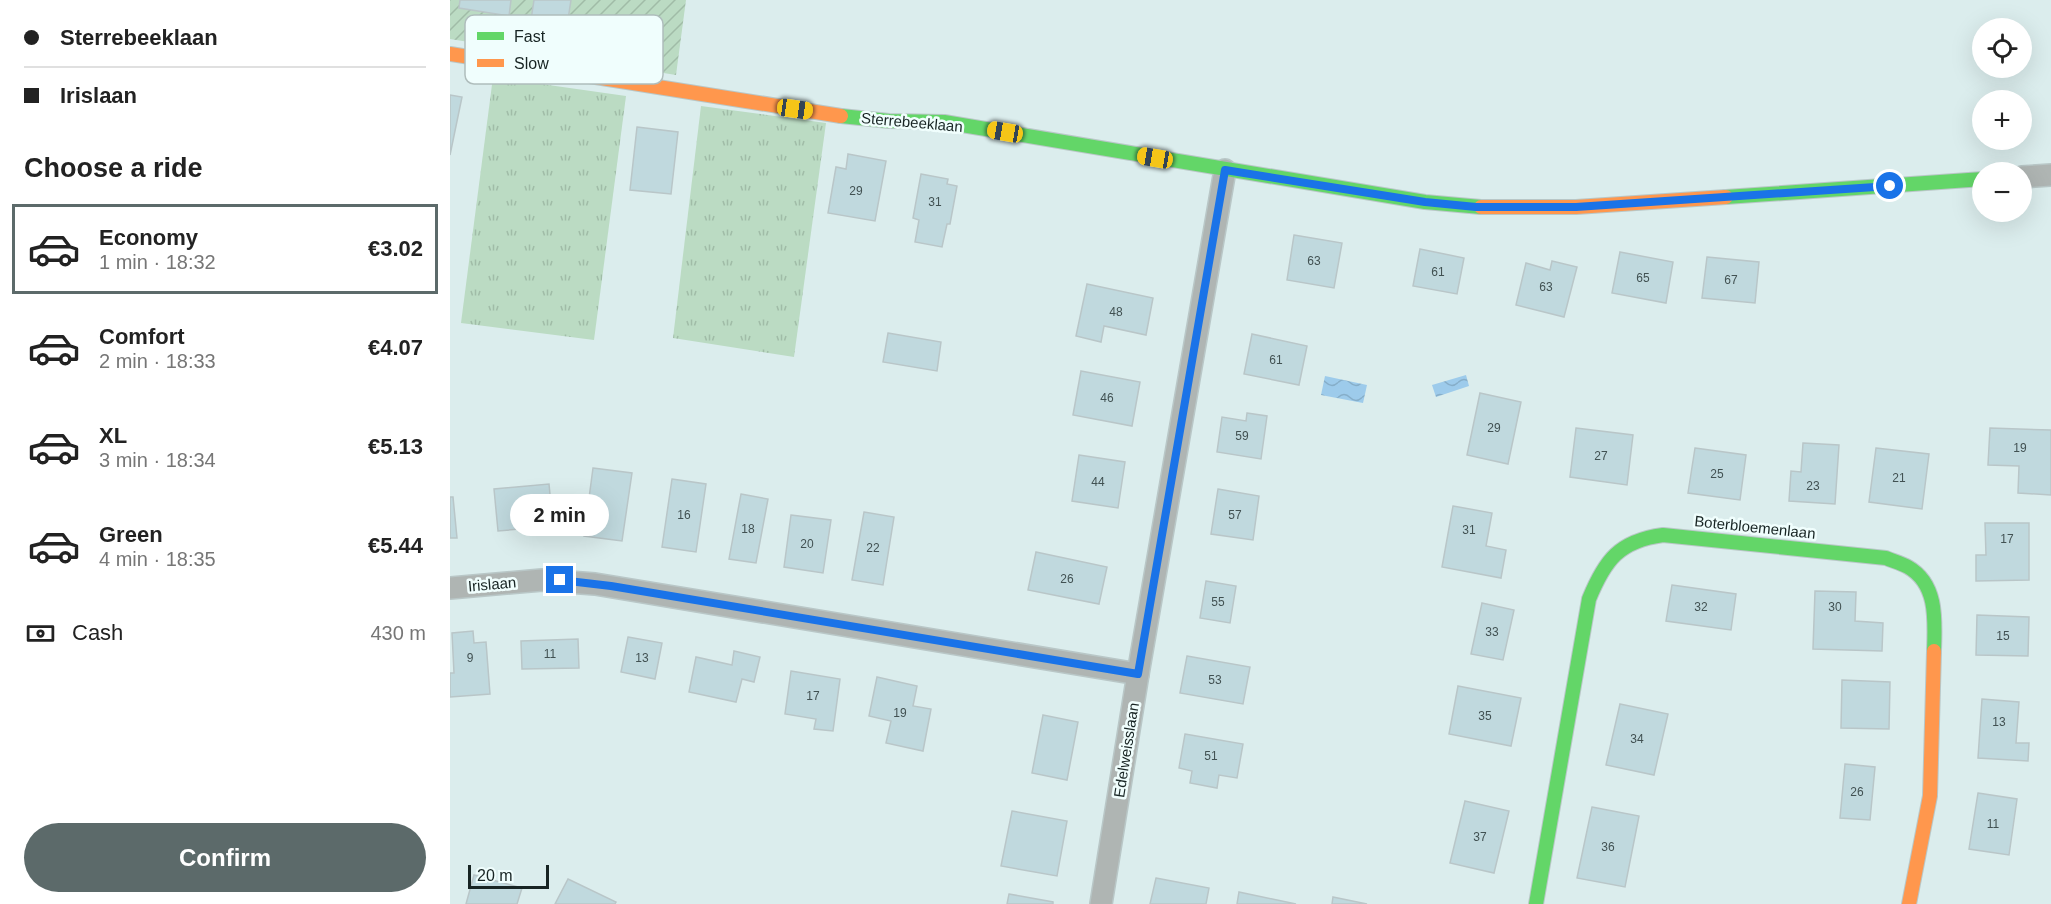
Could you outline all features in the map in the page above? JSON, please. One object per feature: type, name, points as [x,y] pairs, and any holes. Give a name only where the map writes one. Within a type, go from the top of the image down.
[{"type":"street","name":"Sterrebeeklaan","points":[[450,54],[465,57]]},
{"type":"street","name":"Sterrebeeklaan","points":[[633,84],[842,116],[889,121],[944,122],[1425,202],[1476,207],[1576,207],[1637,204],[1972,180]]},
{"type":"street","name":"Edelweisslaan","points":[[1101,904],[1138,674],[1225,170]]},
{"type":"street","points":[[2032,176],[2051,175]]},
{"type":"street","name":"Boterbloemenlaan","points":[[1536,904],[1589,598],[1610,557],[1627,544],[1650,536],[1663,535],[1886,558],[1909,567],[1924,581],[1930,590],[1935,619],[1930,796],[1922,850],[1909,904]]},
{"type":"street","name":"Irislaan","points":[[450,588],[525,580],[579,582],[1138,674]]},
{"type":"green space","points":[[450,0],[686,0],[676,75],[663,73],[663,15],[465,15],[465,41],[450,39]]},
{"type":"green space","points":[[492,84],[542,84],[626,96],[594,340],[461,323]]},
{"type":"green space","points":[[701,106],[826,123],[794,357],[673,338]]},
{"type":"water","points":[[1466,375],[1469,386],[1436,397],[1432,385]]},
{"type":"water","points":[[1325,376],[1367,385],[1363,403],[1321,395]]},
{"type":"building","points":[[460,0],[511,0],[509,15],[459,8]]},
{"type":"building","points":[[534,0],[571,0],[569,15],[532,15]]},
{"type":"building","points":[[450,95],[462,97],[450,155]]},
{"type":"building","points":[[637,127],[678,132],[671,194],[630,190]]},
{"type":"building","points":[[848,154],[886,161],[875,221],[828,213],[836,167],[846,169]]},
{"type":"building","points":[[921,174],[948,179],[947,184],[957,186],[950,224],[947,224],[942,247],[915,242],[919,220],[913,218]]},
{"type":"building","points":[[1294,235],[1342,243],[1334,288],[1287,280]]},
{"type":"building","points":[[1420,249],[1464,258],[1457,294],[1413,286]]},
{"type":"building","points":[[1620,252],[1673,262],[1666,303],[1612,293]]},
{"type":"building","points":[[1707,257],[1759,262],[1755,303],[1702,298]]},
{"type":"building","points":[[1552,261],[1577,267],[1564,317],[1516,305],[1526,263],[1550,270]]},
{"type":"building","points":[[1087,284],[1153,298],[1146,335],[1104,326],[1101,342],[1076,336]]},
{"type":"building","points":[[888,333],[941,342],[937,371],[883,362]]},
{"type":"building","points":[[1252,334],[1307,346],[1299,385],[1244,374]]},
{"type":"building","points":[[1081,371],[1140,382],[1132,426],[1073,415]]},
{"type":"building","points":[[1480,393],[1521,402],[1508,464],[1467,455]]},
{"type":"building","points":[[1247,413],[1267,416],[1261,459],[1217,452],[1222,417],[1246,421]]},
{"type":"building","points":[[1576,428],[1633,435],[1627,485],[1570,477]]},
{"type":"building","points":[[1990,428],[2051,430],[2051,495],[2018,493],[2019,466],[1988,465]]},
{"type":"building","points":[[1803,443],[1839,445],[1835,504],[1789,501],[1791,471],[1801,472]]},
{"type":"building","points":[[1695,448],[1746,455],[1740,500],[1688,493]]},
{"type":"building","points":[[1876,448],[1929,454],[1922,509],[1869,502]]},
{"type":"building","points":[[1079,455],[1125,462],[1118,508],[1072,501]]},
{"type":"building","points":[[593,468],[632,473],[622,541],[584,536]]},
{"type":"building","points":[[672,479],[706,484],[696,552],[662,547]]},
{"type":"building","points":[[549,484],[553,526],[498,531],[494,489]]},
{"type":"building","points":[[1218,489],[1259,496],[1253,540],[1211,534]]},
{"type":"building","points":[[741,494],[768,499],[756,563],[729,559]]},
{"type":"building","points":[[450,497],[453,497],[457,538],[450,538]]},
{"type":"building","points":[[1453,506],[1492,513],[1486,546],[1506,550],[1501,578],[1442,567]]},
{"type":"building","points":[[864,512],[894,517],[883,585],[852,580]]},
{"type":"building","points":[[791,515],[831,520],[823,573],[784,567]]},
{"type":"building","points":[[1985,523],[2029,523],[2029,580],[1976,581],[1976,555],[1986,555]]},
{"type":"building","points":[[1036,552],[1107,567],[1099,604],[1028,590]]},
{"type":"building","points":[[1206,581],[1236,586],[1230,623],[1200,618]]},
{"type":"building","points":[[1672,585],[1736,594],[1731,630],[1666,621]]},
{"type":"building","points":[[1815,591],[1856,592],[1855,621],[1883,623],[1882,651],[1813,649]]},
{"type":"building","points":[[1482,603],[1514,610],[1503,660],[1471,654]]},
{"type":"building","points":[[1977,615],[2029,617],[2028,656],[1976,655]]},
{"type":"building","points":[[473,631],[474,643],[486,642],[490,694],[450,697],[450,673],[454,673],[452,633]]},
{"type":"building","points":[[628,637],[662,643],[655,679],[621,672]]},
{"type":"building","points":[[578,639],[579,668],[522,669],[521,641]]},
{"type":"building","points":[[734,651],[760,657],[754,682],[742,679],[736,702],[689,692],[696,657],[732,665]]},
{"type":"building","points":[[1187,656],[1250,667],[1243,704],[1180,693]]},
{"type":"building","points":[[791,671],[840,679],[833,731],[814,729],[816,719],[785,714]]},
{"type":"building","points":[[877,677],[917,686],[913,706],[931,709],[923,751],[886,743],[891,721],[869,716]]},
{"type":"building","points":[[1842,680],[1890,682],[1889,729],[1841,728]]},
{"type":"building","points":[[1458,686],[1521,698],[1511,746],[1449,734]]},
{"type":"building","points":[[1982,699],[2019,702],[2016,743],[2029,743],[2028,761],[1978,758]]},
{"type":"building","points":[[1620,704],[1668,714],[1654,775],[1606,765]]},
{"type":"building","points":[[1043,715],[1078,722],[1067,780],[1032,773]]},
{"type":"building","points":[[1185,734],[1243,744],[1237,778],[1219,775],[1217,788],[1190,783],[1192,771],[1179,768]]},
{"type":"building","points":[[1845,764],[1875,767],[1870,820],[1840,818]]},
{"type":"building","points":[[1978,793],[2017,799],[2009,855],[1969,849]]},
{"type":"building","points":[[1465,801],[1509,811],[1494,873],[1450,863]]},
{"type":"building","points":[[1592,807],[1639,816],[1625,887],[1577,878]]},
{"type":"building","points":[[1012,811],[1067,821],[1057,876],[1001,866]]},
{"type":"building","points":[[474,875],[522,888],[517,904],[466,904]]},
{"type":"building","points":[[1156,878],[1209,888],[1206,904],[1150,904]]},
{"type":"building","points":[[568,879],[616,902],[615,904],[555,904]]},
{"type":"building","points":[[1239,892],[1296,904],[1237,904]]},
{"type":"building","points":[[1009,894],[1053,902],[1053,904],[1007,904]]},
{"type":"building","points":[[1333,897],[1367,904],[1332,904]]},
{"type":"traffic: fast","points":[[841,116],[889,121],[944,122],[1425,202],[1481,207]]},
{"type":"traffic: fast","points":[[1726,197],[1972,180]]},
{"type":"traffic: fast","points":[[1536,904],[1589,599],[1601,573],[1624,548],[1635,542],[1663,535],[1886,558],[1908,567],[1925,583],[1933,604],[1934,651]]},
{"type":"traffic: slow","points":[[450,54],[465,56]]},
{"type":"traffic: slow","points":[[639,84],[841,116]]},
{"type":"traffic: slow","points":[[1481,207],[1576,207],[1726,197]]},
{"type":"traffic: slow","points":[[1909,904],[1930,796],[1934,651]]},
{"type":"route","points":[[560,580],[611,586],[1138,674],[1225,170],[1425,202],[1476,207],[1576,207],[1637,204],[1890,186]]}]
